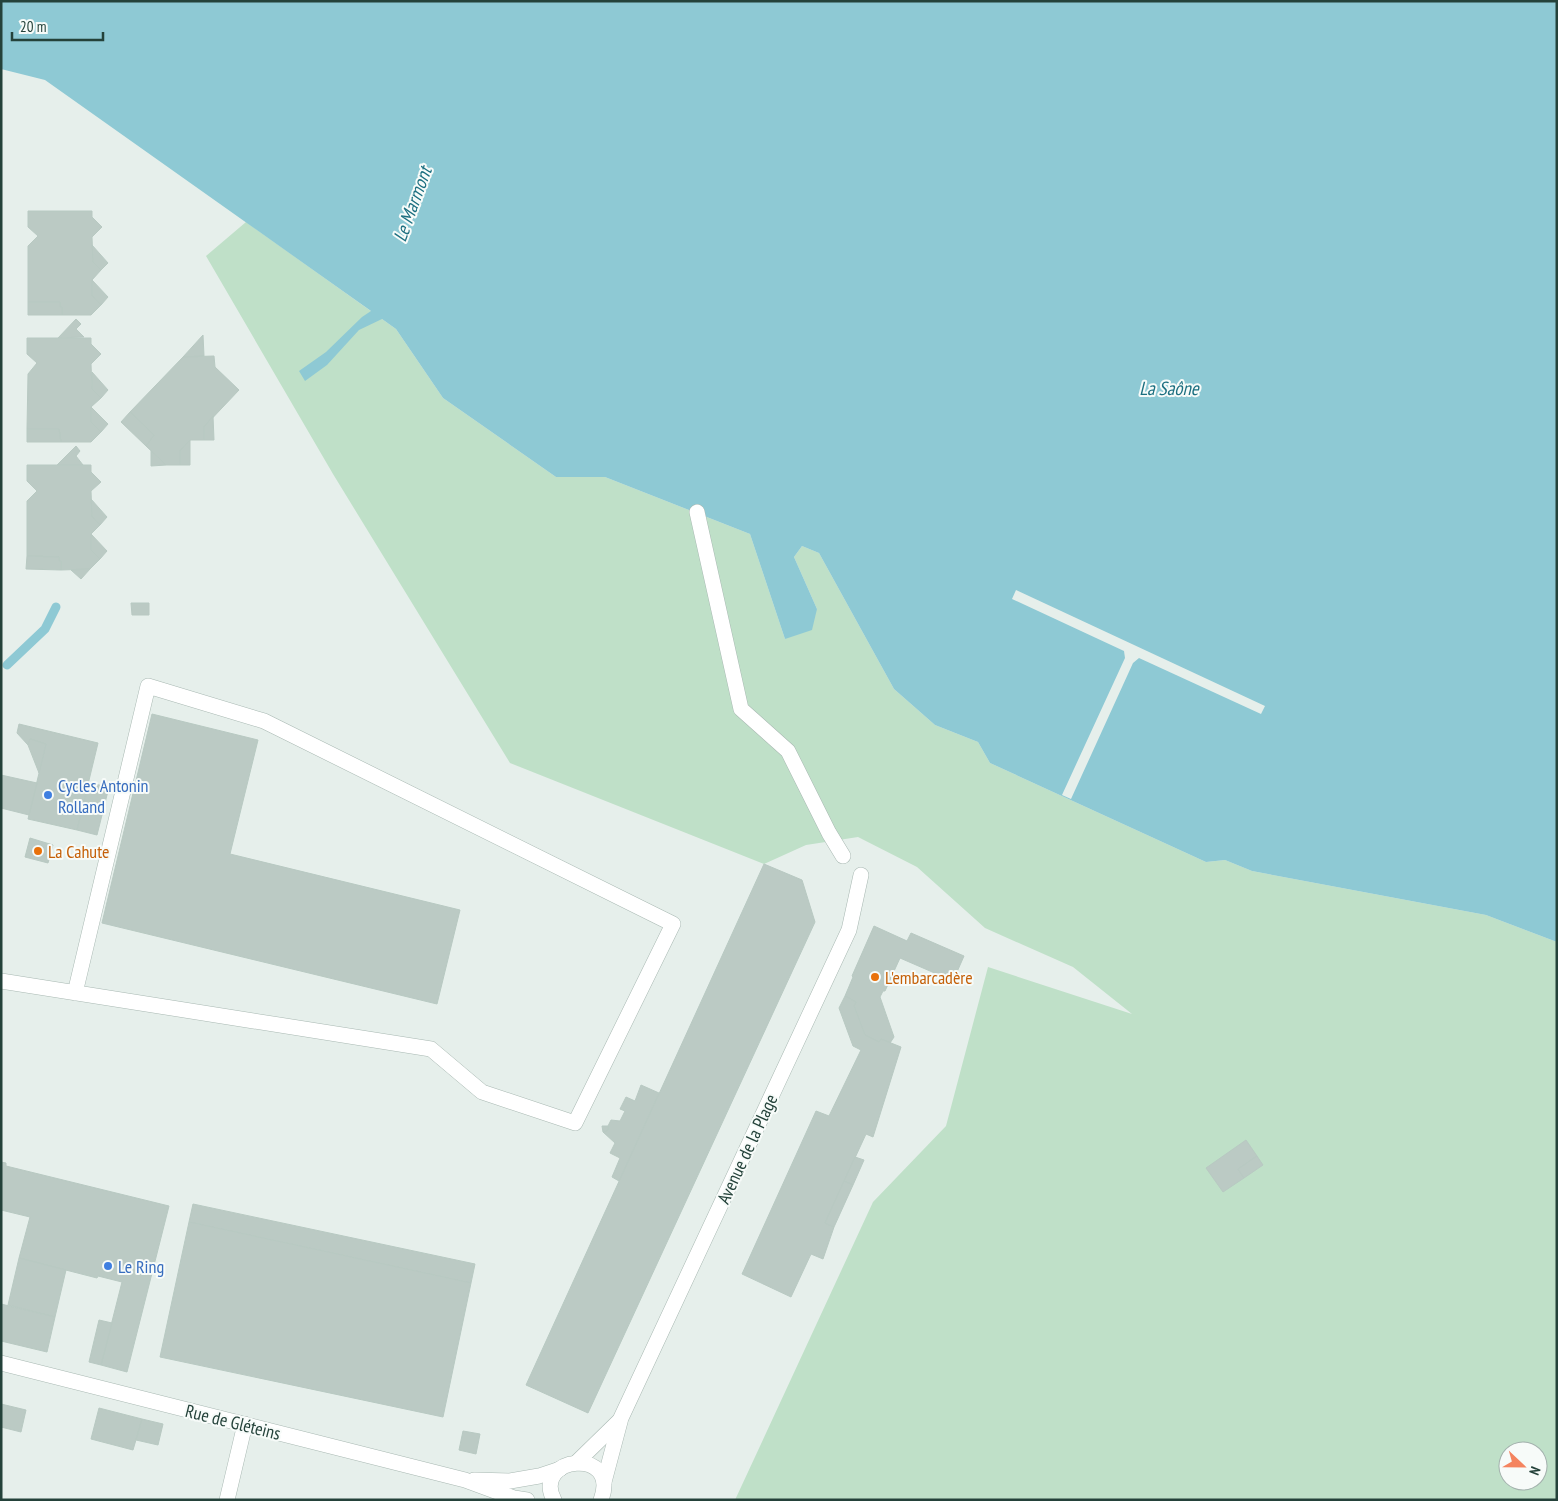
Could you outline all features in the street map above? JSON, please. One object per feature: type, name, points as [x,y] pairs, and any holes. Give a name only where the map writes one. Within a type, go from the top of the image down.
[{"type":"street","points":[[697,512],[741,710],[788,750],[829,833],[844,856]]},
{"type":"street","points":[[1,981],[76,993],[431,1049],[482,1092],[575,1123],[673,924],[264,721],[148,686],[76,993]]},
{"type":"street","name":"Avenue de la Plage","points":[[601,1500],[621,1418],[849,930],[861,875]]},
{"type":"street","name":"Rue de Gléteins","points":[[1,1363],[465,1480],[514,1498],[528,1500]]},
{"type":"street","name":"Avenue de la Plage","points":[[577,1462],[621,1418]]},
{"type":"street","points":[[227,1500],[245,1424]]},
{"type":"street","points":[[577,1462],[583,1462],[593,1467],[601,1474],[604,1482]]},
{"type":"street","name":"Rue de Gléteins","points":[[465,1480],[510,1481],[539,1476],[560,1469],[569,1463],[577,1462]]},
{"type":"street","points":[[554,1500],[550,1485],[553,1476],[560,1469]]},
{"type":"green space","points":[[246,222],[396,329],[443,398],[556,477],[605,477],[750,534],[785,639],[817,609],[794,557],[802,546],[819,553],[894,689],[935,725],[978,742],[990,763],[1206,862],[1225,860],[1252,871],[1486,915],[1557,942],[1557,1500],[735,1500],[873,1202],[946,1126],[988,967],[1132,1014],[1073,967],[985,928],[917,867],[858,837],[806,845],[764,864],[510,763],[333,474],[206,256]]},
{"type":"water","name":"La Saône","points":[[1,1],[1557,1],[1557,942],[1486,915],[1252,871],[1225,860],[1206,862],[990,763],[978,742],[935,725],[894,689],[819,553],[802,546],[794,557],[817,609],[812,630],[785,639],[750,534],[605,477],[556,477],[443,398],[396,329],[382,319],[359,330],[327,365],[305,381],[299,371],[326,352],[362,317],[371,311],[45,80],[1,69]]},
{"type":"pier","points":[[1016,590],[1265,706],[1261,714],[1139,658],[1133,663],[1071,799],[1062,795],[1125,658],[1124,651],[1012,599]]},
{"type":"building","points":[[28,211],[92,211],[92,217],[102,227],[92,237],[93,262],[101,270],[92,280],[92,295],[101,305],[91,315],[62,315],[60,302],[28,302],[28,246],[38,236],[28,227]]},
{"type":"building","points":[[92,245],[108,263],[101,270],[93,262]]},
{"type":"building","points":[[92,280],[108,297],[101,305],[92,295]]},
{"type":"building","points":[[28,302],[60,302],[62,315],[28,315]]},
{"type":"building","points":[[76,319],[81,324],[76,329],[84,337],[58,338]]},
{"type":"building","points":[[203,335],[204,356],[183,357]]},
{"type":"building","points":[[27,338],[91,338],[91,344],[101,354],[91,364],[92,389],[101,398],[91,407],[91,422],[101,432],[91,442],[61,442],[59,429],[27,429],[28,374],[37,363],[27,354]]},
{"type":"building","points":[[214,356],[215,367],[239,390],[204,427],[204,440],[190,440],[180,451],[180,465],[166,465],[146,446],[154,435],[130,412],[183,357]]},
{"type":"building","points":[[92,372],[108,390],[101,398],[92,389]]},
{"type":"building","points":[[91,407],[108,424],[101,432],[91,422]]},
{"type":"building","points":[[130,412],[154,435],[146,446],[121,422]]},
{"type":"building","points":[[213,416],[214,440],[204,440],[204,427]]},
{"type":"building","points":[[27,429],[59,429],[61,442],[27,442]]},
{"type":"building","points":[[190,440],[190,465],[180,465],[180,451]]},
{"type":"building","points":[[76,446],[80,451],[76,456],[83,465],[57,465]]},
{"type":"building","points":[[151,451],[166,465],[151,466]]},
{"type":"building","points":[[27,465],[91,465],[91,472],[101,482],[91,491],[92,516],[100,525],[91,534],[91,550],[100,559],[90,569],[61,570],[59,557],[27,556],[27,501],[37,491],[27,481]]},
{"type":"building","points":[[91,499],[107,517],[100,525],[92,516]]},
{"type":"building","points":[[91,534],[107,551],[100,559],[91,550]]},
{"type":"building","points":[[27,556],[59,557],[61,570],[26,569]]},
{"type":"building","points":[[90,569],[81,579],[71,570]]},
{"type":"building","points":[[131,603],[149,603],[149,615],[132,615]]},
{"type":"building","points":[[152,714],[258,740],[230,854],[460,910],[437,1004],[102,923]]},
{"type":"building","points":[[19,724],[98,743],[77,830],[28,819],[46,744],[30,739],[28,745],[17,733]]},
{"type":"building","points":[[30,739],[46,744],[39,773],[28,745]]},
{"type":"building","points":[[1,775],[37,783],[29,815],[1,808]]},
{"type":"building","points":[[89,783],[109,787],[97,835],[77,830]]},
{"type":"building","points":[[30,838],[53,845],[48,863],[25,857]]},
{"type":"building","points":[[764,864],[802,880],[815,922],[588,1413],[526,1385]]},
{"type":"building","points":[[874,926],[907,941],[911,933],[964,956],[953,981],[900,958],[885,991],[883,991],[880,997],[894,1037],[890,1043],[881,1039],[879,1042],[865,1035],[854,1006],[856,1002],[845,996]]},
{"type":"building","points":[[845,996],[856,1002],[854,1006],[865,1035],[879,1042],[881,1039],[901,1047],[873,1137],[866,1134],[825,1223],[834,1227],[823,1259],[811,1254],[791,1297],[742,1274],[816,1111],[829,1116],[861,1050],[853,1046],[839,1008]]},
{"type":"building","points":[[641,1085],[659,1093],[619,1181],[612,1177],[620,1158],[610,1153],[615,1143],[603,1132],[608,1130],[611,1120],[620,1121],[625,1111],[620,1109],[626,1097],[635,1101]]},
{"type":"building","points":[[602,1126],[608,1126],[608,1130],[603,1132]]},
{"type":"building","points":[[1246,1140],[1257,1156],[1238,1169],[1244,1178],[1223,1192],[1206,1168]]},
{"type":"building","points":[[1257,1156],[1263,1165],[1244,1178],[1238,1169]]},
{"type":"building","points":[[855,1157],[864,1160],[853,1185],[844,1181]]},
{"type":"building","points":[[1,1162],[6,1163],[6,1166],[169,1206],[127,1372],[101,1365],[122,1282],[98,1276],[97,1278],[19,1258],[30,1217],[1,1210]]},
{"type":"building","points":[[844,1181],[853,1185],[834,1227],[825,1223]]},
{"type":"building","points":[[193,1204],[475,1264],[471,1283],[189,1222]]},
{"type":"building","points":[[189,1222],[471,1283],[443,1417],[160,1357]]},
{"type":"building","points":[[19,1258],[66,1270],[55,1317],[8,1305]]},
{"type":"building","points":[[1,1304],[55,1317],[47,1352],[1,1341]]},
{"type":"building","points":[[99,1320],[112,1323],[101,1365],[89,1362]]},
{"type":"building","points":[[1,1404],[26,1410],[21,1432],[1,1427]]},
{"type":"building","points":[[99,1408],[142,1419],[133,1450],[91,1439]]},
{"type":"building","points":[[142,1419],[163,1424],[158,1445],[136,1440]]},
{"type":"building","points":[[463,1431],[480,1434],[476,1454],[459,1450]]},
{"type":"waterway","name":"Le Marmont","points":[[7,665],[45,629],[56,607]]},
{"type":"place","name":"Cycles Antonin Rolland","points":[[48,795]]},
{"type":"place","name":"La Cahute","points":[[38,851]]},
{"type":"place","name":"L'embarcadère","points":[[875,977]]},
{"type":"place","name":"Le Ring","points":[[108,1266]]}]
